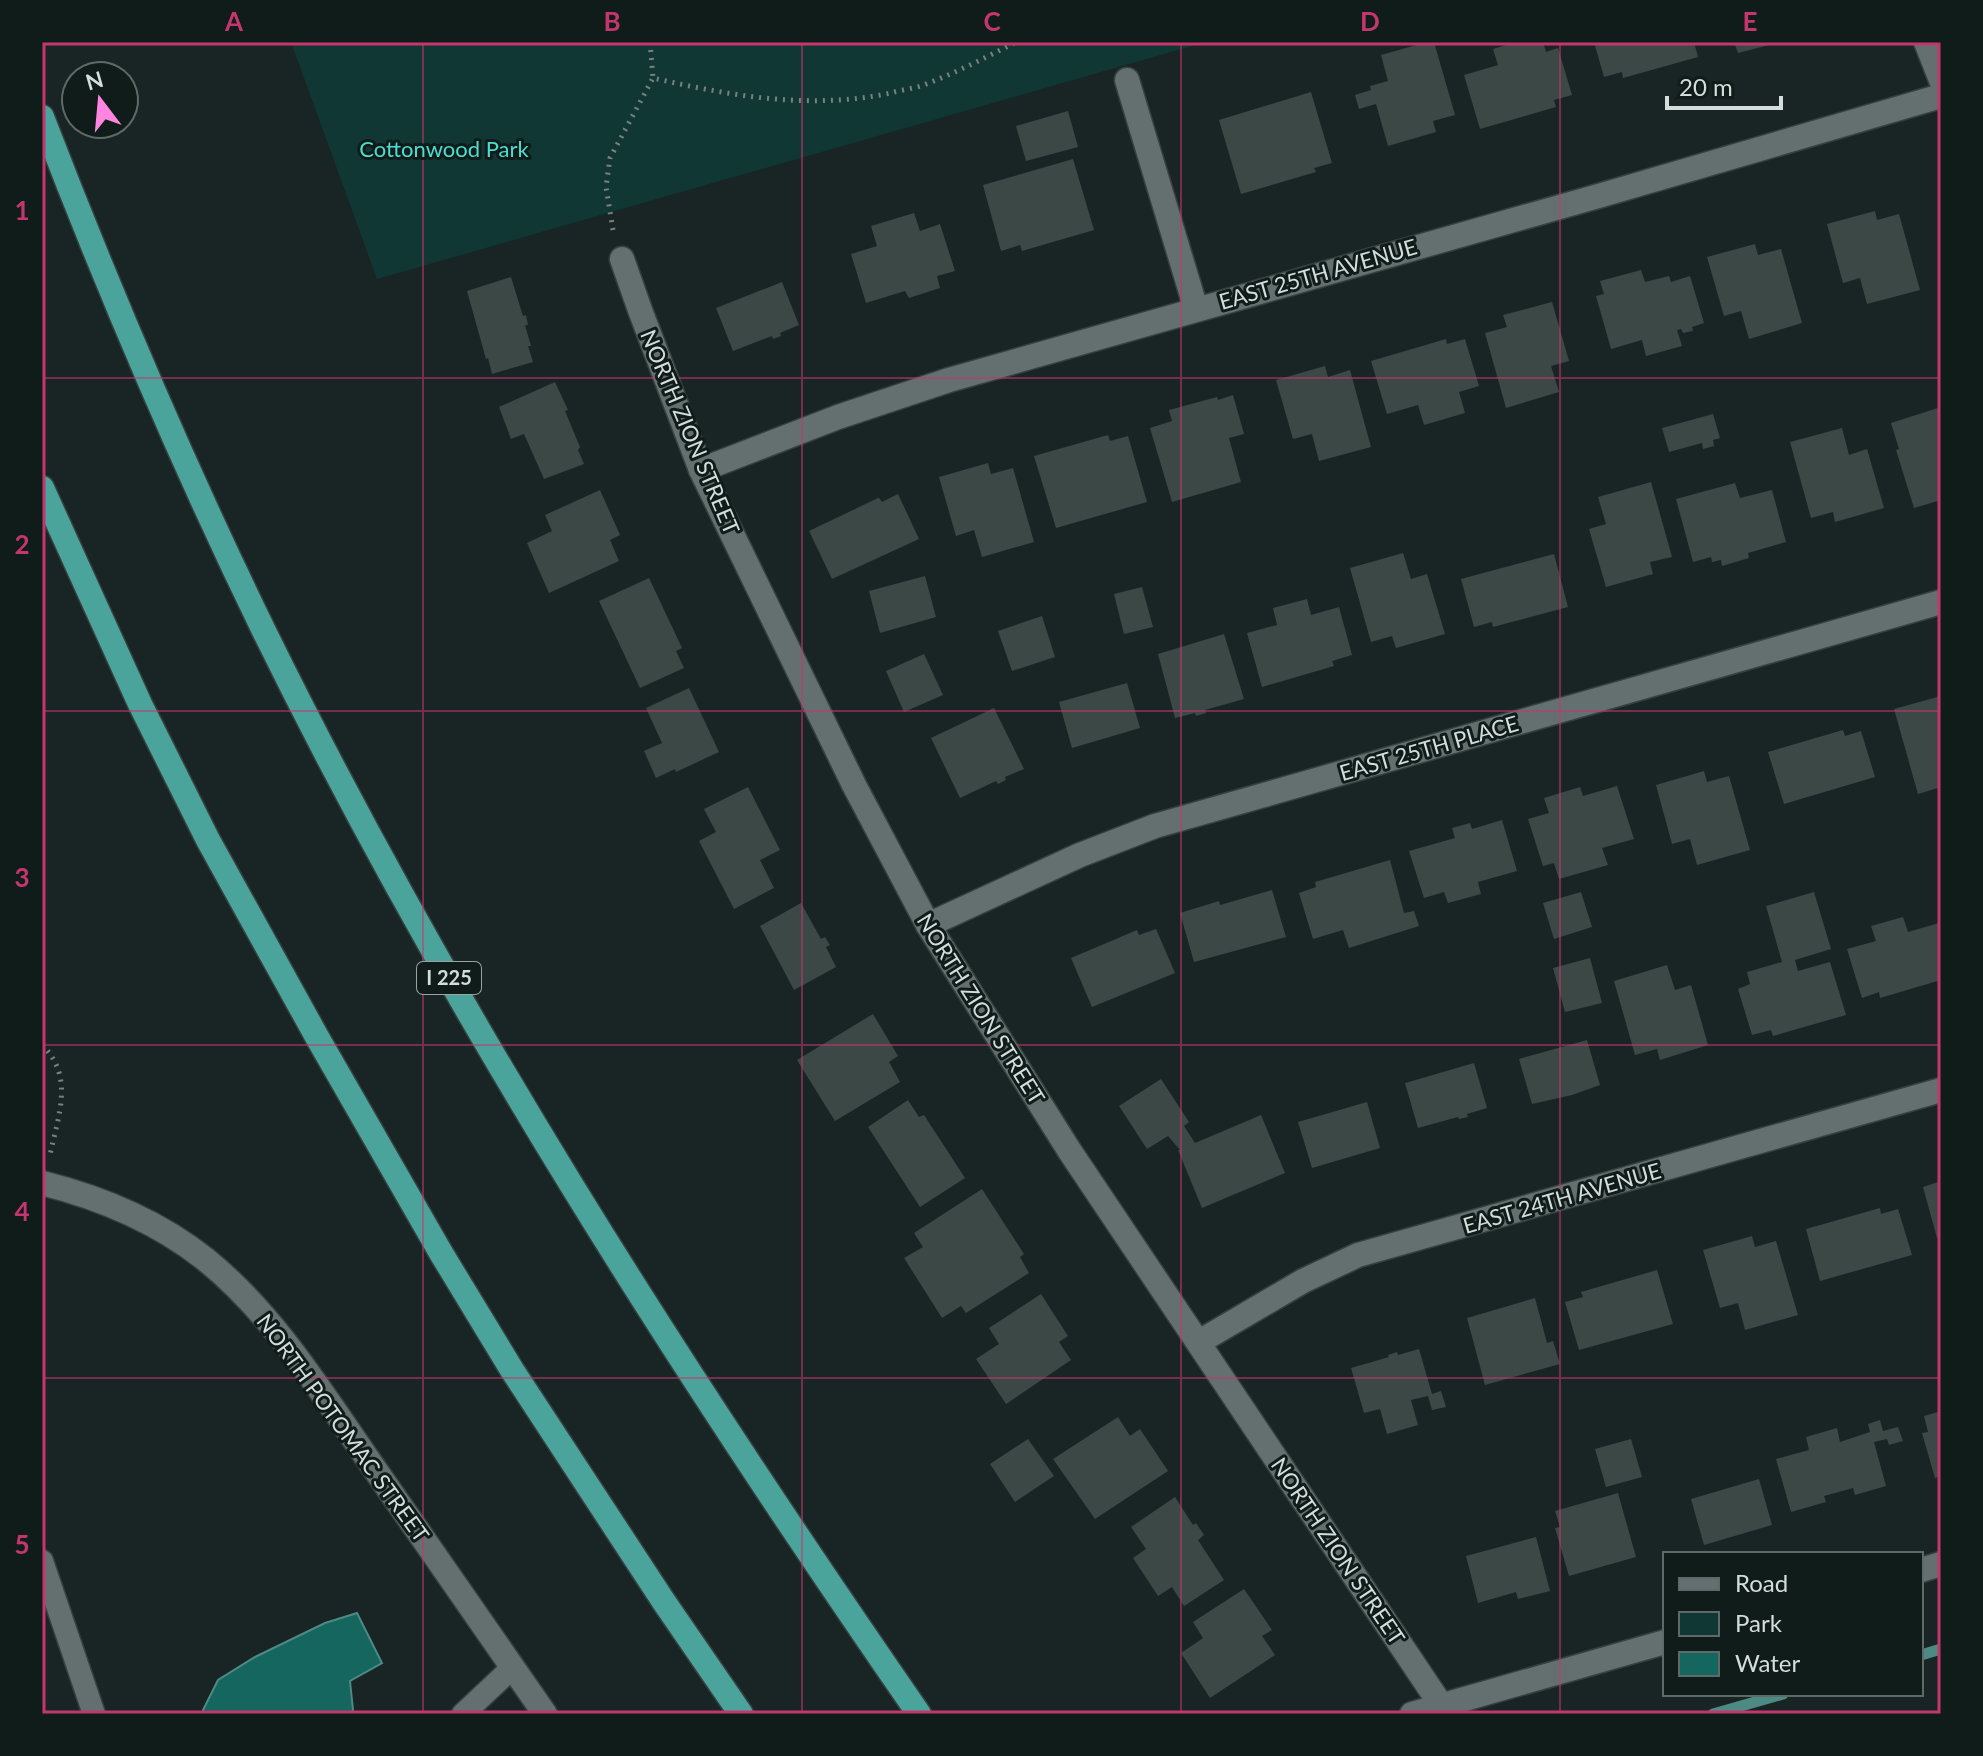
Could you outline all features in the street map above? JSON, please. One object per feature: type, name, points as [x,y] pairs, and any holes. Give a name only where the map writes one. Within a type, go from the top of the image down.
[{"type":"highway","name":"I 225","points":[[42,117],[153,388],[226,552],[328,756],[418,924],[629,1279],[823,1576],[919,1714]]},
{"type":"highway","points":[[42,488],[146,718],[208,840],[317,1037],[512,1370],[741,1714]]},
{"type":"street","points":[[1926,42],[1941,80]]},
{"type":"street","points":[[1127,80],[1196,309]]},
{"type":"street","name":"EAST 25TH AVENUE","points":[[701,470],[838,417],[949,380],[1941,96]]},
{"type":"street","name":"NORTH ZION STREET","points":[[622,259],[701,470],[854,785],[928,925],[1069,1150],[1441,1705]]},
{"type":"street","name":"EAST 25TH PLACE","points":[[928,925],[1067,860],[1155,826],[1941,602]]},
{"type":"street","name":"EAST 24TH AVENUE","points":[[1199,1342],[1303,1281],[1358,1255],[1941,1090]]},
{"type":"street","name":"NORTH POTOMAC STREET","points":[[43,1184],[105,1202],[149,1222],[204,1258],[241,1292],[273,1328],[322,1393],[545,1714]]},
{"type":"street","points":[[1412,1714],[1663,1643]]},
{"type":"lane","points":[[42,1561],[94,1714]]},
{"type":"lane","points":[[463,1714],[512,1668]]},
{"type":"path","points":[[611,224],[606,187],[610,158],[653,78],[650,42]]},
{"type":"path","points":[[653,78],[758,98],[805,101],[862,99],[919,86],[1016,42]]},
{"type":"path","points":[[42,1045],[51,1054],[62,1080],[62,1096],[43,1184]]},
{"type":"green space","name":"Cottonwood Park","points":[[291,42],[1206,42],[377,279]]},
{"type":"water","points":[[357,1613],[382,1663],[350,1681],[351,1714],[204,1714],[203,1710],[218,1680],[255,1657],[325,1623]]},
{"type":"building","points":[[1434,42],[1455,115],[1433,121],[1436,132],[1388,146],[1376,104],[1359,109],[1355,95],[1371,90],[1370,86],[1388,81],[1381,55]]},
{"type":"building","points":[[1516,42],[1543,42],[1546,52],[1558,48],[1572,95],[1554,100],[1556,107],[1480,129],[1464,75],[1498,65],[1493,49]]},
{"type":"building","points":[[1594,42],[1694,42],[1698,57],[1623,78],[1622,72],[1604,77]]},
{"type":"building","points":[[1734,42],[1777,42],[1777,43],[1738,53]]},
{"type":"building","points":[[1311,92],[1332,163],[1314,168],[1316,172],[1241,194],[1219,120]]},
{"type":"building","points":[[1068,111],[1078,147],[1026,161],[1016,126]]},
{"type":"building","points":[[1073,159],[1094,230],[1022,251],[1020,245],[1001,251],[983,185]]},
{"type":"building","points":[[1875,211],[1877,220],[1899,214],[1920,290],[1867,304],[1860,278],[1843,283],[1827,224]]},
{"type":"building","points":[[914,213],[920,231],[940,224],[955,271],[937,276],[940,288],[909,298],[905,291],[866,303],[851,254],[877,246],[871,226]]},
{"type":"building","points":[[1755,244],[1758,255],[1781,249],[1802,323],[1749,339],[1741,311],[1724,316],[1707,257]]},
{"type":"building","points":[[1641,270],[1645,282],[1669,276],[1671,282],[1690,276],[1704,323],[1692,327],[1693,331],[1683,333],[1681,329],[1677,330],[1682,346],[1646,356],[1642,340],[1611,349],[1596,296],[1604,294],[1600,281]]},
{"type":"building","points":[[511,277],[523,316],[526,315],[528,325],[525,325],[531,346],[528,346],[533,362],[492,374],[467,291]]},
{"type":"building","points":[[782,282],[799,325],[780,333],[781,336],[773,339],[772,336],[733,351],[716,308]]},
{"type":"building","points":[[1552,302],[1569,361],[1551,366],[1559,392],[1506,408],[1485,333],[1507,327],[1503,315]]},
{"type":"building","points":[[1446,339],[1447,344],[1465,339],[1479,386],[1459,392],[1465,413],[1424,425],[1418,405],[1387,414],[1371,361]]},
{"type":"building","points":[[1325,366],[1328,377],[1350,370],[1371,447],[1319,461],[1312,434],[1293,439],[1276,380]]},
{"type":"building","points":[[555,382],[568,410],[565,411],[584,464],[544,479],[524,434],[511,439],[499,407]]},
{"type":"building","points":[[1233,395],[1244,434],[1229,438],[1241,482],[1172,502],[1150,428],[1172,421],[1169,410]]},
{"type":"building","points":[[1941,407],[1941,500],[1914,508],[1891,423]]},
{"type":"building","points":[[1713,414],[1720,438],[1713,440],[1714,446],[1703,449],[1702,443],[1669,452],[1662,428]]},
{"type":"building","points":[[1842,428],[1849,455],[1867,449],[1884,508],[1835,522],[1833,512],[1811,518],[1790,442]]},
{"type":"building","points":[[1108,435],[1110,441],[1128,436],[1147,502],[1056,528],[1034,456]]},
{"type":"building","points":[[988,463],[991,474],[1013,468],[1034,542],[982,557],[974,530],[956,536],[939,477]]},
{"type":"building","points":[[1651,482],[1672,557],[1650,562],[1653,574],[1606,587],[1589,529],[1606,524],[1598,497]]},
{"type":"building","points":[[1735,483],[1740,498],[1772,490],[1786,542],[1748,553],[1749,558],[1722,566],[1721,560],[1712,562],[1711,557],[1693,562],[1676,499]]},
{"type":"building","points":[[600,490],[620,535],[610,540],[619,561],[549,593],[527,543],[552,531],[545,515]]},
{"type":"building","points":[[898,494],[919,539],[832,579],[809,531],[878,498],[882,502]]},
{"type":"building","points":[[1403,553],[1411,579],[1427,574],[1445,634],[1396,648],[1392,636],[1371,642],[1350,568]]},
{"type":"building","points":[[1554,554],[1568,607],[1493,627],[1492,622],[1474,627],[1461,579]]},
{"type":"building","points":[[925,576],[936,617],[880,633],[869,591]]},
{"type":"building","points":[[649,578],[682,648],[676,651],[684,668],[640,688],[599,601]]},
{"type":"building","points":[[1142,587],[1153,627],[1124,634],[1114,594]]},
{"type":"building","points":[[1307,599],[1311,615],[1339,607],[1352,655],[1332,661],[1334,666],[1262,687],[1247,633],[1277,625],[1273,608]]},
{"type":"building","points":[[1042,616],[1055,657],[1012,671],[998,631]]},
{"type":"building","points":[[1224,634],[1244,699],[1205,710],[1206,713],[1196,716],[1195,713],[1175,718],[1158,654]]},
{"type":"building","points":[[924,654],[943,695],[904,712],[886,671]]},
{"type":"building","points":[[1127,683],[1140,728],[1072,748],[1059,702]]},
{"type":"building","points":[[689,688],[719,752],[656,778],[644,751],[662,743],[646,708]]},
{"type":"building","points":[[1941,696],[1941,787],[1918,794],[1894,709]]},
{"type":"building","points":[[994,708],[1024,769],[1005,777],[1006,780],[998,784],[996,781],[960,798],[931,738]]},
{"type":"building","points":[[1843,730],[1845,736],[1861,731],[1875,777],[1784,804],[1768,752]]},
{"type":"building","points":[[1704,771],[1707,782],[1729,776],[1750,850],[1697,865],[1690,839],[1672,844],[1656,785]]},
{"type":"building","points":[[1617,786],[1634,839],[1602,848],[1608,865],[1559,879],[1554,863],[1543,866],[1528,819],[1549,813],[1544,798],[1580,787],[1583,796]]},
{"type":"building","points":[[748,787],[780,850],[760,860],[774,888],[734,909],[699,841],[716,832],[704,809]]},
{"type":"building","points":[[1502,820],[1517,871],[1478,882],[1481,894],[1448,903],[1444,892],[1424,898],[1409,851],[1455,838],[1452,828],[1470,823],[1472,829]]},
{"type":"building","points":[[1390,860],[1404,913],[1414,911],[1419,926],[1349,948],[1343,930],[1313,939],[1299,893],[1316,887],[1315,882]]},
{"type":"building","points":[[1272,890],[1286,937],[1194,962],[1180,913]]},
{"type":"building","points":[[1581,892],[1592,927],[1554,939],[1543,903]]},
{"type":"building","points":[[1814,892],[1831,949],[1795,960],[1798,971],[1830,962],[1846,1015],[1773,1036],[1771,1030],[1752,1035],[1738,989],[1750,984],[1747,972],[1782,962],[1766,906]]},
{"type":"building","points":[[801,903],[821,939],[825,937],[830,945],[826,947],[836,967],[794,990],[760,926]]},
{"type":"building","points":[[1903,917],[1908,932],[1939,923],[1941,980],[1880,998],[1879,992],[1862,998],[1847,949],[1876,941],[1871,926]]},
{"type":"building","points":[[1156,929],[1175,973],[1092,1007],[1071,958],[1137,930],[1139,935]]},
{"type":"building","points":[[1590,958],[1602,1003],[1565,1012],[1553,968]]},
{"type":"building","points":[[1667,965],[1675,990],[1691,985],[1708,1045],[1660,1060],[1657,1049],[1635,1055],[1614,981]]},
{"type":"building","points":[[873,1014],[898,1056],[889,1062],[900,1082],[835,1121],[797,1060]]},
{"type":"building","points":[[1587,1040],[1600,1085],[1532,1104],[1519,1059]]},
{"type":"building","points":[[1474,1063],[1487,1108],[1467,1114],[1468,1117],[1418,1128],[1405,1083]]},
{"type":"building","points":[[1161,1079],[1189,1122],[1184,1126],[1195,1143],[1261,1115],[1285,1173],[1202,1208],[1180,1150],[1168,1136],[1147,1149],[1119,1106]]},
{"type":"building","points":[[908,1100],[919,1117],[924,1115],[965,1178],[920,1207],[868,1127]]},
{"type":"building","points":[[1367,1102],[1380,1148],[1312,1168],[1298,1122]]},
{"type":"building","points":[[1941,1181],[1941,1237],[1937,1238],[1923,1187]]},
{"type":"building","points":[[982,1189],[1024,1254],[1020,1257],[1029,1273],[966,1313],[961,1306],[942,1318],[904,1258],[923,1247],[914,1233]]},
{"type":"building","points":[[1880,1208],[1881,1214],[1898,1209],[1912,1255],[1820,1281],[1806,1229]]},
{"type":"building","points":[[1752,1236],[1755,1247],[1776,1241],[1798,1315],[1745,1330],[1738,1303],[1720,1308],[1703,1250]]},
{"type":"building","points":[[1657,1270],[1673,1324],[1579,1350],[1565,1302],[1583,1297],[1581,1292]]},
{"type":"building","points":[[1041,1294],[1068,1336],[1059,1342],[1071,1360],[1006,1404],[976,1359],[999,1344],[989,1328]]},
{"type":"building","points":[[1535,1298],[1547,1343],[1553,1341],[1560,1364],[1485,1385],[1467,1318]]},
{"type":"building","points":[[1419,1349],[1432,1394],[1441,1391],[1446,1407],[1432,1410],[1428,1396],[1411,1400],[1418,1425],[1387,1434],[1380,1409],[1364,1413],[1351,1368],[1397,1352],[1398,1355]]},
{"type":"building","points":[[1941,1411],[1941,1476],[1935,1478],[1922,1433],[1928,1432],[1924,1416]]},
{"type":"building","points":[[1118,1417],[1130,1436],[1140,1429],[1168,1471],[1095,1519],[1053,1459]]},
{"type":"building","points":[[1880,1420],[1883,1431],[1898,1427],[1903,1441],[1889,1445],[1887,1439],[1874,1442],[1886,1486],[1855,1495],[1853,1488],[1824,1496],[1826,1502],[1791,1512],[1776,1459],[1809,1450],[1806,1437],[1837,1428],[1840,1442],[1870,1432],[1868,1424]]},
{"type":"building","points":[[1028,1439],[1054,1476],[1015,1502],[990,1464]]},
{"type":"building","points":[[1631,1439],[1642,1477],[1606,1487],[1595,1449]]},
{"type":"building","points":[[1759,1479],[1772,1525],[1704,1545],[1691,1499]]},
{"type":"building","points":[[1618,1493],[1636,1557],[1569,1576],[1555,1528],[1560,1527],[1555,1511]]},
{"type":"building","points":[[1175,1497],[1193,1525],[1196,1523],[1204,1535],[1198,1540],[1224,1580],[1184,1606],[1172,1587],[1158,1596],[1133,1558],[1146,1549],[1131,1527]]},
{"type":"building","points":[[1536,1537],[1550,1591],[1518,1599],[1516,1592],[1478,1603],[1466,1556]]},
{"type":"building","points":[[1244,1589],[1272,1630],[1262,1636],[1275,1655],[1210,1698],[1181,1653],[1203,1638],[1193,1622]]},
{"type":"waterway","points":[[1923,1654],[1941,1649]]},
{"type":"waterway","points":[[1713,1714],[1776,1696]]}]
